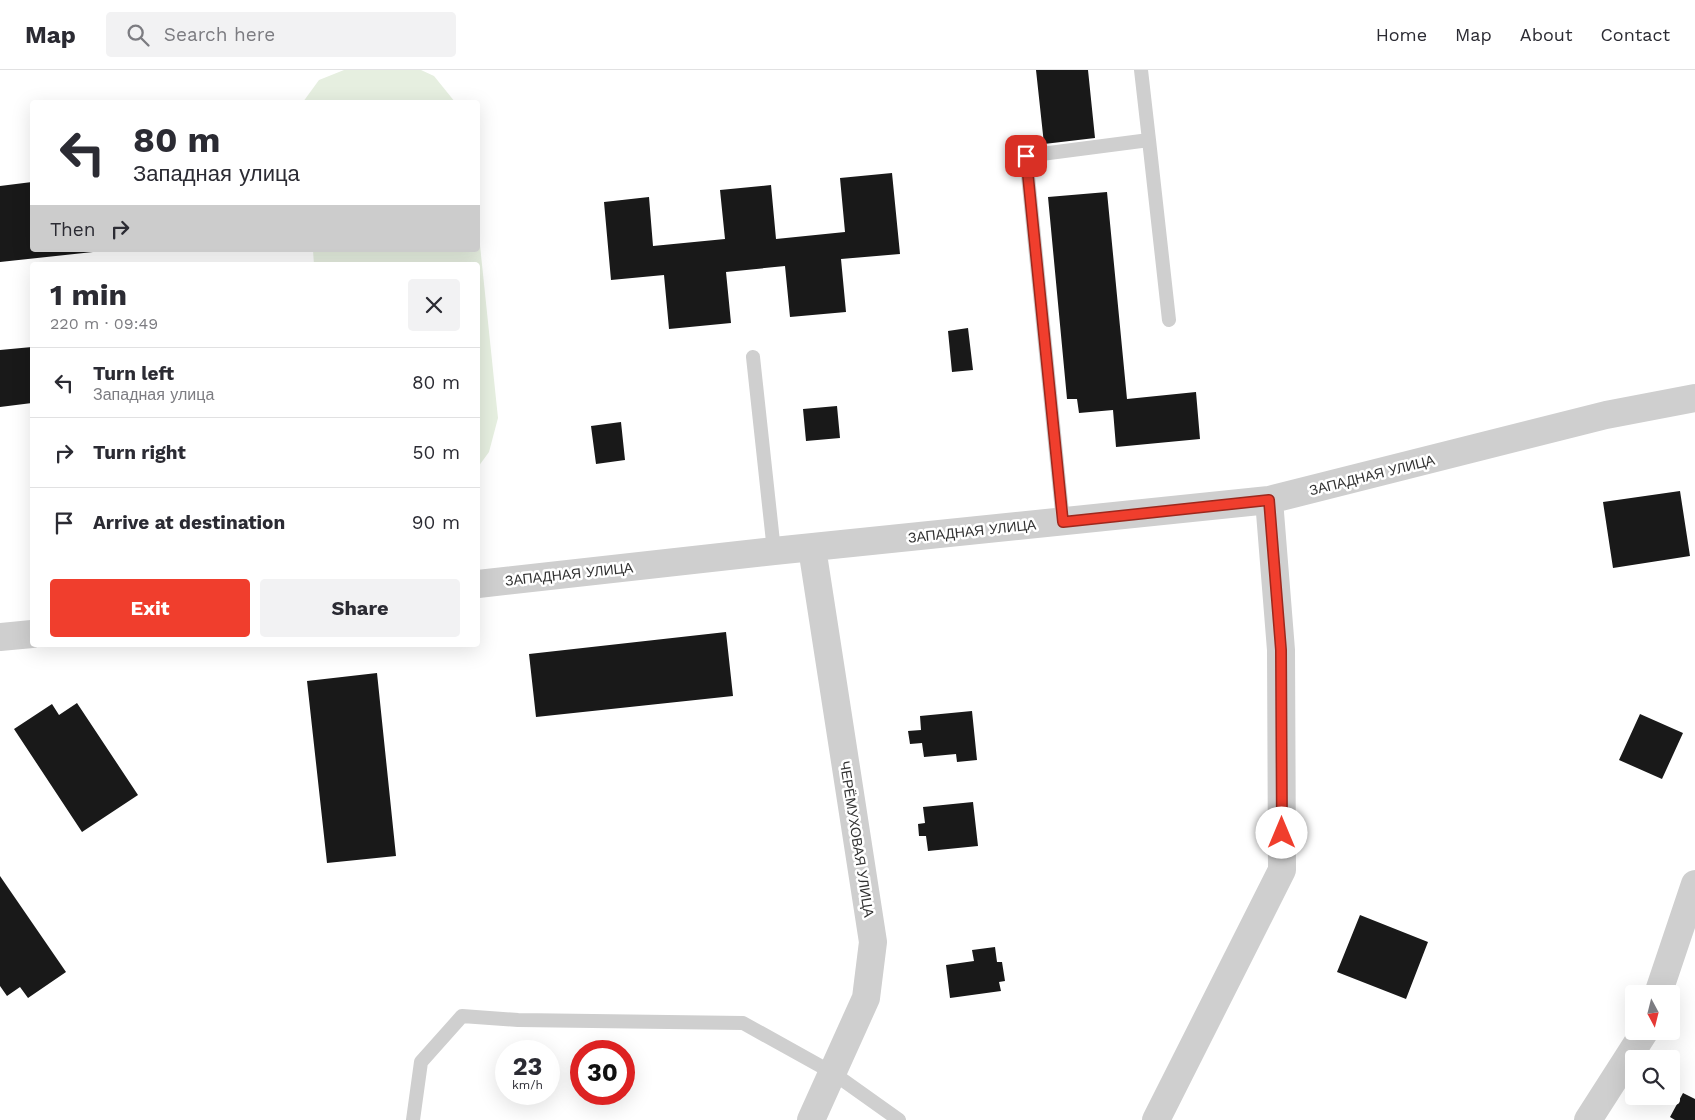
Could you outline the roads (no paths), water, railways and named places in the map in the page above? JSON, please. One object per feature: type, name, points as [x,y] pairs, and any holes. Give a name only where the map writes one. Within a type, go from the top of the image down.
[{"type":"street","name":"ЗАПАДНАЯ УЛИЦА","points":[[480,584],[1269,500],[1606,415],[1695,398]]},
{"type":"street","points":[[1156,1120],[1282,870],[1281,650],[1269,500]]},
{"type":"street","name":"ЧЕРЁМУХОВАЯ УЛИЦА","points":[[811,1120],[866,998],[872,942],[812,548]]},
{"type":"street","points":[[0,637],[30,634]]},
{"type":"street","points":[[1661,985],[1695,884]]},
{"type":"street","points":[[1588,1120],[1639,1040]]},
{"type":"lane","points":[[1141,70],[1169,320]]},
{"type":"lane","points":[[1063,522],[1026,156],[1149,140]]},
{"type":"lane","points":[[753,357],[774,552]]},
{"type":"lane","points":[[413,1120],[421,1062],[462,1016],[518,1020],[743,1023],[832,1073],[899,1120]]}]
